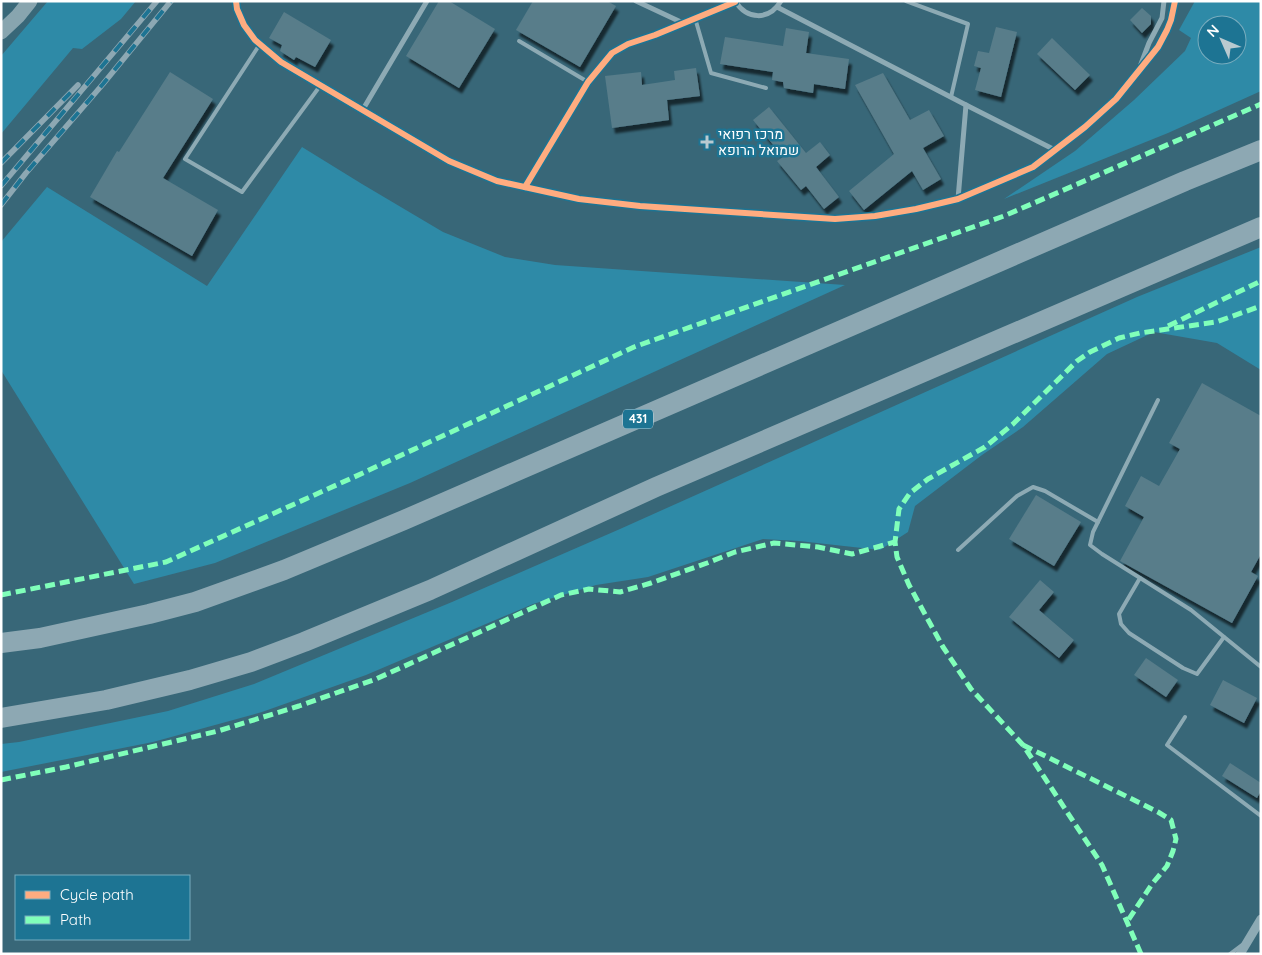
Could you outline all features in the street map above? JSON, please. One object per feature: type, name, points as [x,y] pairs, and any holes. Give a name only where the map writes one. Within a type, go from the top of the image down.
[{"type":"highway","name":"431","points":[[1,644],[40,638],[195,602],[284,570],[413,516],[1185,181],[1261,150]]},
{"type":"highway","points":[[1,718],[106,700],[190,680],[251,662],[304,642],[430,590],[665,483],[1261,227]]},
{"type":"main road","points":[[1,32],[30,1]]},
{"type":"street","points":[[236,1],[237,9],[244,25],[255,40],[281,62],[449,161],[497,181],[579,199],[640,206],[835,219],[875,216],[958,198],[1034,167],[1085,127],[1116,98],[1158,47],[1171,20],[1175,1]]},
{"type":"street","points":[[362,111],[427,1]]},
{"type":"street","points":[[636,1],[683,23]]},
{"type":"street","points":[[525,187],[588,82],[612,53],[628,44],[655,35],[735,1],[740,8],[755,16],[771,12],[781,1]]},
{"type":"street","points":[[1139,69],[1149,43],[1162,18],[1164,1]]},
{"type":"street","points":[[777,7],[966,106],[1055,150]]},
{"type":"street","points":[[958,198],[966,106]]},
{"type":"street","points":[[1240,954],[1261,919]]},
{"type":"lane","points":[[906,1],[968,24],[951,98]]},
{"type":"lane","points":[[695,18],[711,73],[766,88]]},
{"type":"lane","points":[[519,41],[588,82]]},
{"type":"lane","points":[[260,44],[185,159],[242,192],[320,86]]},
{"type":"lane","points":[[1158,400],[1093,532],[1090,544],[1102,554],[1191,610],[1261,667]]},
{"type":"lane","points":[[958,550],[1017,496],[1033,487],[1045,491],[1098,522]]},
{"type":"lane","points":[[1140,578],[1119,614],[1121,624],[1129,633],[1183,668],[1197,674],[1224,637]]},
{"type":"lane","points":[[1185,717],[1167,745],[1261,816]]},
{"type":"lane","points":[[1230,954],[1248,940]]},
{"type":"shaded area","points":[[48,1],[136,1],[121,19],[82,49],[73,48],[1,134],[1,56]]},
{"type":"shaded area","points":[[1195,1],[1261,1],[1261,91],[1168,133],[1004,199],[1075,151],[1134,100],[1185,51],[1191,38],[1179,30]]},
{"type":"shaded area","points":[[302,147],[443,232],[505,257],[555,265],[845,285],[410,483],[215,563],[134,584],[1,370],[1,242],[47,187],[207,286]]},
{"type":"shaded area","points":[[1261,247],[1261,370],[1217,343],[1154,332],[1107,354],[1023,427],[982,455],[915,506],[908,532],[880,550],[763,539],[648,577],[596,585],[533,604],[366,675],[262,712],[153,742],[1,772],[1,744],[19,742],[168,711],[254,684],[452,602],[620,529],[1137,297]]},
{"type":"building","points":[[439,1],[449,1],[495,29],[459,88],[406,56]]},
{"type":"building","points":[[533,1],[607,1],[616,6],[580,67],[516,30]]},
{"type":"building","points":[[1142,8],[1151,16],[1151,24],[1142,33],[1130,20]]},
{"type":"building","points":[[284,12],[331,40],[315,67],[296,57],[294,60],[280,51],[282,45],[269,38]]},
{"type":"building","points":[[996,27],[1017,32],[1001,97],[975,90],[981,68],[974,66],[978,51],[989,53]]},
{"type":"building","points":[[786,28],[809,32],[806,53],[849,59],[845,89],[814,84],[813,93],[784,88],[783,82],[772,80],[773,72],[720,64],[725,37],[783,46]]},
{"type":"building","points":[[1052,38],[1090,75],[1075,90],[1037,54]]},
{"type":"building","points":[[696,68],[700,96],[667,100],[669,120],[612,128],[605,76],[641,72],[642,85],[675,80],[674,71]]},
{"type":"building","points":[[170,72],[213,99],[163,178],[218,210],[192,256],[90,197],[117,151],[119,152]]},
{"type":"building","points":[[883,73],[910,120],[929,110],[944,136],[923,148],[941,179],[923,190],[912,171],[864,210],[849,191],[894,154],[855,85]]},
{"type":"building","points":[[769,107],[806,153],[820,142],[830,155],[816,167],[839,197],[824,209],[806,186],[801,190],[777,161],[783,157],[753,120]]},
{"type":"building","points":[[1202,383],[1261,416],[1261,554],[1251,572],[1258,576],[1232,623],[1120,561],[1144,517],[1125,506],[1141,476],[1159,486],[1180,449],[1169,443]]},
{"type":"building","points":[[1036,495],[1081,522],[1054,566],[1009,539]]},
{"type":"building","points":[[1040,580],[1054,592],[1039,610],[1074,640],[1059,658],[1009,617]]},
{"type":"building","points":[[1146,658],[1178,680],[1166,697],[1134,675]]},
{"type":"building","points":[[1223,680],[1257,698],[1244,723],[1210,705]]},
{"type":"building","points":[[1230,763],[1261,783],[1261,791],[1257,798],[1222,776]]},
{"type":"railway","points":[[1,186],[157,1]]},
{"type":"railway","points":[[1,205],[171,1]]},
{"type":"railway","points":[[1,163],[78,85]]},
{"type":"marked path","points":[[1,595],[166,562],[634,347],[1004,216],[1261,104]]},
{"type":"marked path","points":[[1168,326],[1261,281]]},
{"type":"marked path","points":[[1141,954],[1102,865],[1023,745],[971,689],[943,647],[909,585],[897,557],[895,542],[899,509],[910,493],[928,479],[985,447],[1013,424],[1077,361],[1090,352],[1119,338],[1140,333],[1216,322],[1261,306]]},
{"type":"marked path","points":[[1,780],[66,767],[218,731],[299,706],[376,679],[561,595],[589,589],[620,592],[651,583],[735,552],[774,543],[818,547],[852,554],[895,542]]},
{"type":"marked path","points":[[1023,745],[1171,820],[1176,839],[1167,866],[1152,884],[1127,922]]},
{"type":"cycle path","points":[[236,1],[237,9],[244,25],[255,40],[281,62],[449,161],[497,181],[579,199],[640,206],[835,219],[875,216],[958,199],[1033,167],[1085,127],[1116,99],[1158,47],[1171,20],[1175,1]]},
{"type":"cycle path","points":[[525,187],[588,82],[612,53],[628,44],[735,2]]},
{"type":"place","name":"מרכז רפואי שמואל הרופא","points":[[707,142]]}]
